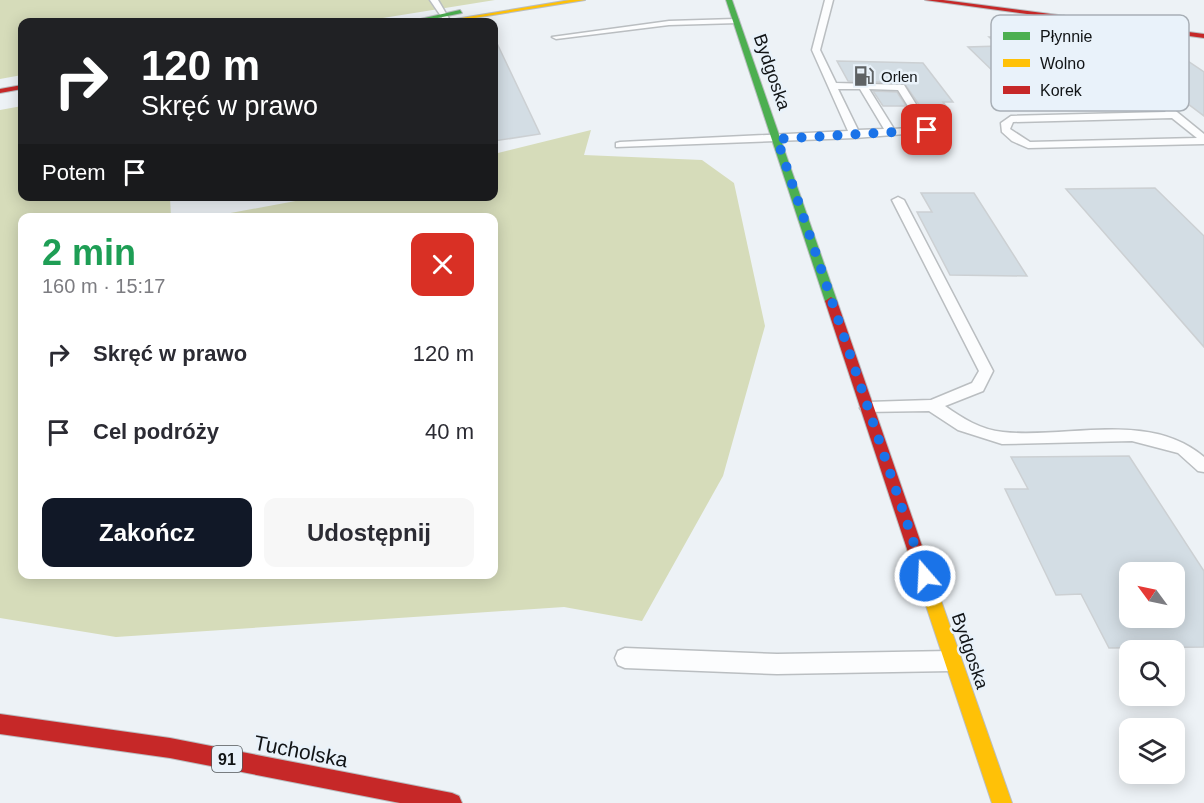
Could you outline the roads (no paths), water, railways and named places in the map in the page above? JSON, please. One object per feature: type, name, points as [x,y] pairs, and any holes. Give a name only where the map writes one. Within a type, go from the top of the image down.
[{"type":"street","points":[[453,18],[527,0]]},
{"type":"street","points":[[459,18],[582,0]]},
{"type":"street","name":"Bydgoska","points":[[729,0],[1002,803]]},
{"type":"street","points":[[928,0],[1041,15]]},
{"type":"street","points":[[1189,34],[1204,36]]},
{"type":"street","points":[[0,91],[18,88]]},
{"type":"street","name":"Tucholska","points":[[0,724],[58,730],[286,769],[452,803]]},
{"type":"lane","points":[[434,0],[444,18]]},
{"type":"lane","points":[[829,0],[816,50],[855,135]]},
{"type":"lane","points":[[556,37],[669,23],[735,21]]},
{"type":"lane","points":[[620,145],[927,130],[901,87],[833,86]]},
{"type":"lane","points":[[863,86],[891,132]]},
{"type":"lane","points":[[1169,111],[1204,140]]},
{"type":"lane","points":[[1174,115],[1011,119],[1006,123],[1005,130],[1015,139],[1028,145],[1204,140]]},
{"type":"lane","points":[[868,408],[932,405],[978,387],[986,371],[898,200]]},
{"type":"lane","points":[[932,405],[963,426],[1002,438],[1132,435],[1183,448],[1204,466]]},
{"type":"lane","points":[[625,658],[777,664],[954,661]]},
{"type":"place","name":"Orlen","points":[[864,76]]}]
